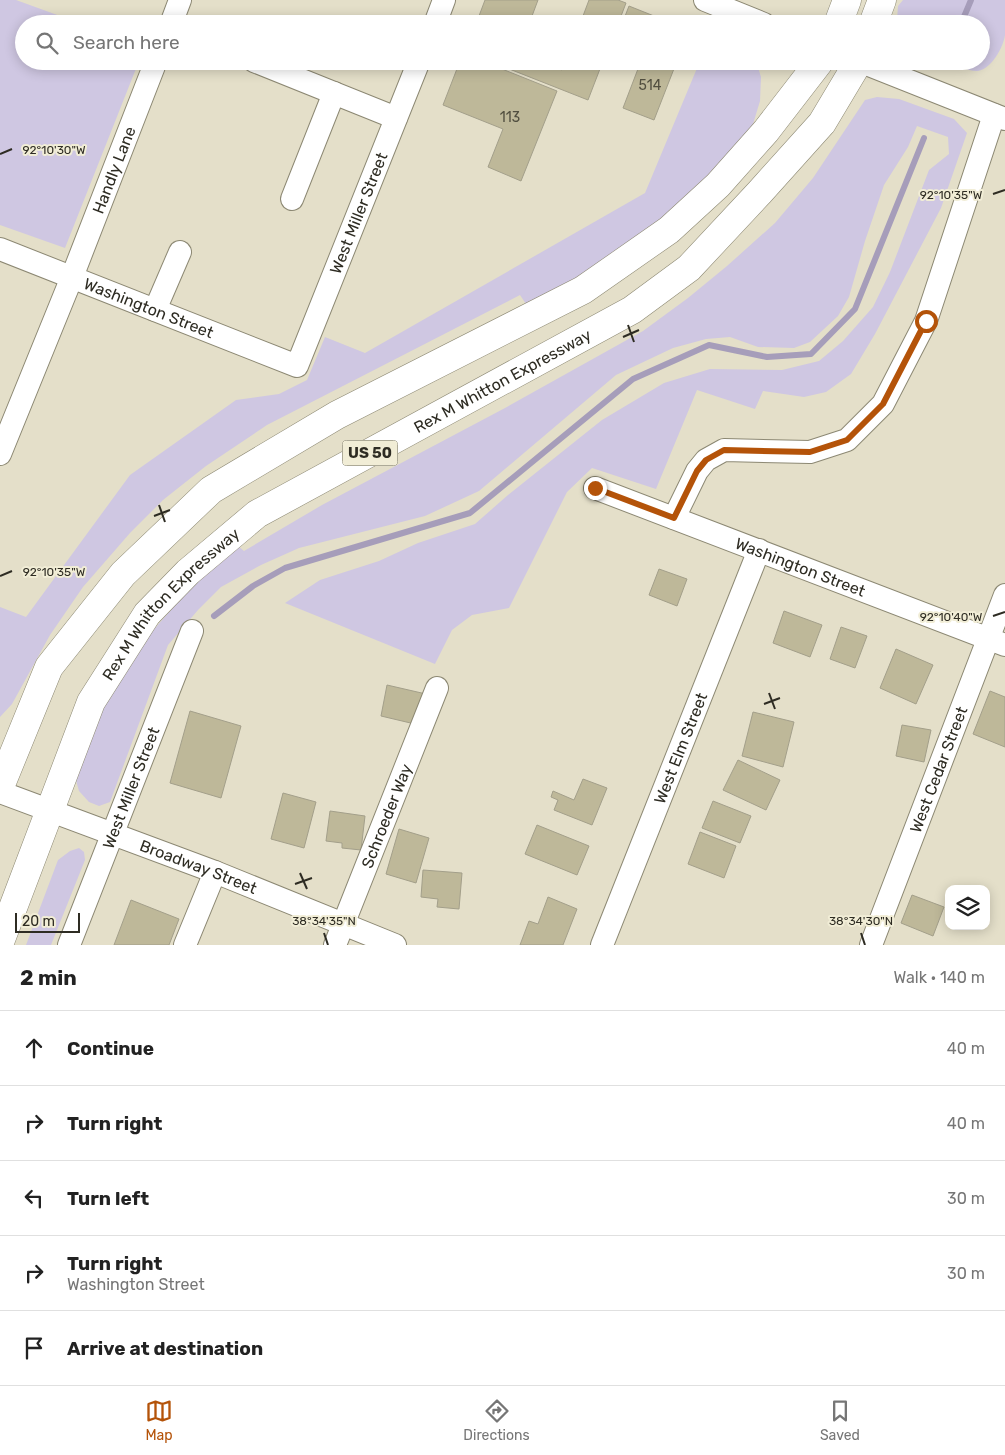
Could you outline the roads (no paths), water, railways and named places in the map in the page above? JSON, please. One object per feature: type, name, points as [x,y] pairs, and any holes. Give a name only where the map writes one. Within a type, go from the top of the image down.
[{"type":"highway","points":[[841,15],[847,0]]},
{"type":"highway","points":[[876,15],[882,0]]},
{"type":"highway","points":[[0,787],[50,667],[124,574],[212,490],[337,414],[583,290],[669,230],[718,185],[766,131],[813,70]]},
{"type":"highway","name":"Rex M Whitton Expressway","points":[[0,942],[91,702],[147,614],[188,572],[257,514],[632,310],[689,268],[822,123],[854,70]]},
{"type":"street","points":[[174,15],[180,0]]},
{"type":"street","points":[[438,15],[444,0]]},
{"type":"street","points":[[713,2],[743,15]]},
{"type":"street","name":"Handly Lane","points":[[0,454],[72,277],[152,70]]},
{"type":"street","points":[[276,70],[396,118]]},
{"type":"street","name":"West Miller Street","points":[[297,366],[416,70]]},
{"type":"street","points":[[674,518],[697,471],[706,460],[724,450],[810,452],[847,440],[883,404],[926,321],[999,117],[882,70]]},
{"type":"street","points":[[292,199],[334,93]]},
{"type":"street","name":"Washington Street","points":[[0,249],[297,366]]},
{"type":"street","points":[[155,310],[180,252]]},
{"type":"street","name":"Washington Street","points":[[595,488],[996,642]]},
{"type":"street","name":"West Elm Street","points":[[602,945],[759,550]]},
{"type":"street","name":"West Cedar Street","points":[[871,945],[996,642],[1005,595]]},
{"type":"street","name":"West Miller Street","points":[[70,945],[192,631]]},
{"type":"street","name":"Schroeder Way","points":[[335,945],[437,688]]},
{"type":"street","name":"Broadway Street","points":[[0,792],[215,872],[395,945]]},
{"type":"street","points":[[185,945],[215,872]]},
{"type":"waterway","points":[[965,15],[971,0]]},
{"type":"waterway","points":[[214,616],[253,586],[285,568],[470,513],[633,379],[709,345],[767,357],[811,354],[855,309],[924,138]]}]
